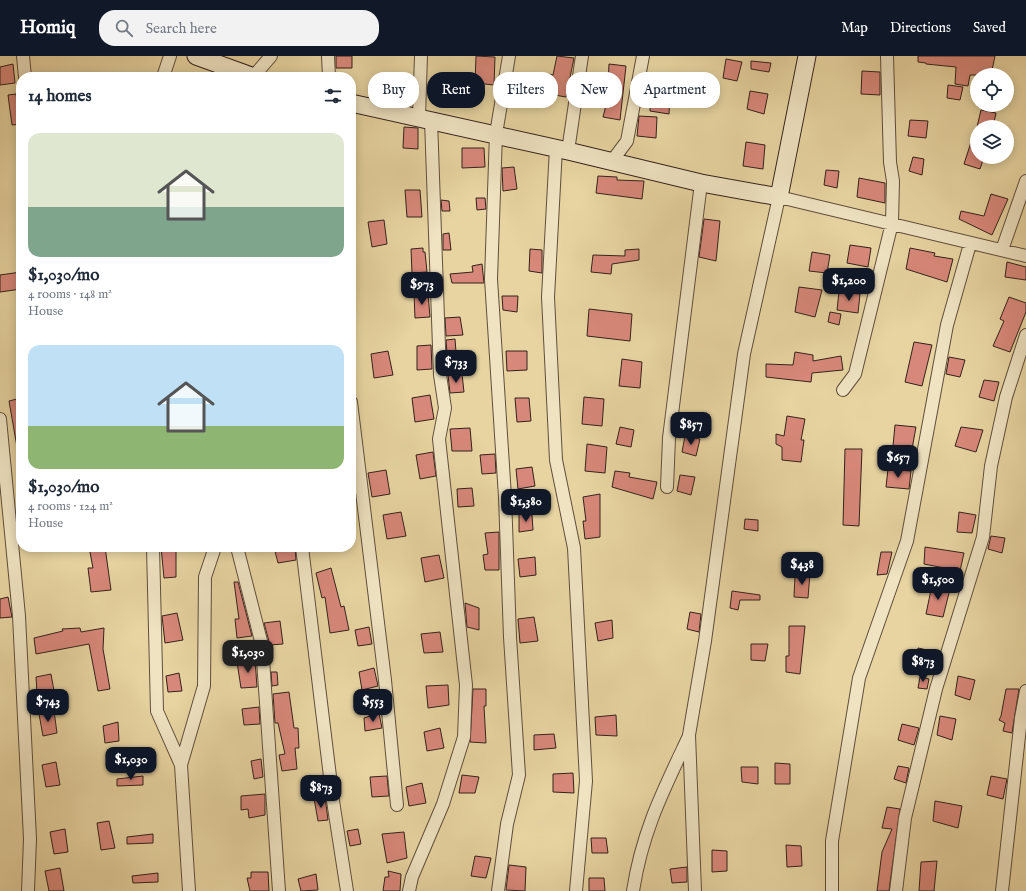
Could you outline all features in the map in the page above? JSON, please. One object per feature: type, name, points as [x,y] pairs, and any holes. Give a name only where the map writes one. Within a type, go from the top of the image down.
[{"type":"street","points":[[23,56],[25,72]]},
{"type":"street","points":[[165,72],[170,56]]},
{"type":"street","points":[[196,56],[239,72]]},
{"type":"street","points":[[257,72],[271,56]]},
{"type":"street","points":[[328,56],[329,72]]},
{"type":"street","points":[[409,891],[412,877],[443,804],[464,737],[465,692],[439,439],[445,408],[440,375],[421,56]]},
{"type":"street","points":[[498,891],[507,824],[519,775],[510,637],[505,497],[491,279],[496,134],[509,56]]},
{"type":"street","points":[[576,891],[586,781],[574,548],[556,460],[548,297],[562,149],[582,56]]},
{"type":"street","points":[[612,161],[627,141],[643,56]]},
{"type":"street","points":[[695,891],[689,735],[705,641],[744,354],[779,196],[807,56]]},
{"type":"street","points":[[843,390],[855,374],[892,223],[893,181],[890,162],[887,56]]},
{"type":"street","points":[[356,104],[562,149],[701,183],[779,196],[892,223],[970,244],[1026,256]]},
{"type":"street","points":[[1002,250],[1026,181]]},
{"type":"street","points":[[667,487],[669,438],[701,183]]},
{"type":"street","points":[[832,891],[832,841],[859,678],[906,541],[947,325],[970,244]]},
{"type":"street","points":[[896,891],[905,818],[936,688],[983,537],[991,466],[1006,397],[1026,335]]},
{"type":"street","points":[[0,419],[19,616],[30,839],[28,891]]},
{"type":"street","points":[[356,443],[385,680],[397,805]]},
{"type":"street","points":[[153,552],[157,711],[181,765]]},
{"type":"street","points":[[189,891],[181,765],[204,686],[205,576],[213,552]]},
{"type":"street","points":[[238,552],[262,645],[279,891]]},
{"type":"street","points":[[303,552],[333,801],[347,891]]},
{"type":"street","points":[[1002,891],[1021,718],[1026,690]]},
{"type":"street","points":[[633,891],[637,867],[646,835],[664,789],[689,735]]},
{"type":"building","points":[[336,56],[352,56],[352,68],[336,68]]},
{"type":"building","points":[[476,56],[495,57],[493,85],[485,84],[485,72],[475,72]]},
{"type":"building","points":[[557,56],[574,58],[571,72],[566,72],[566,97],[558,96],[558,72],[554,72]]},
{"type":"building","points":[[918,56],[995,56],[992,68],[970,68],[968,86],[955,84],[956,67],[918,62]]},
{"type":"building","points":[[726,59],[742,62],[737,81],[723,78]]},
{"type":"building","points":[[751,61],[771,63],[769,72],[751,69]]},
{"type":"building","points":[[13,64],[15,83],[0,85],[0,67]]},
{"type":"building","points":[[609,64],[626,66],[622,102],[622,72],[609,72]]},
{"type":"building","points":[[862,71],[880,72],[880,95],[861,94]]},
{"type":"building","points":[[948,85],[963,87],[960,100],[947,98]]},
{"type":"building","points":[[750,91],[768,94],[764,114],[747,109]]},
{"type":"building","points":[[16,94],[16,125],[12,125],[8,95]]},
{"type":"building","points":[[605,108],[621,108],[620,120],[603,117]]},
{"type":"building","points":[[650,108],[669,108],[669,114],[650,111]]},
{"type":"building","points":[[981,112],[996,113],[994,120],[979,120]]},
{"type":"building","points":[[639,116],[657,117],[656,138],[637,136]]},
{"type":"building","points":[[910,120],[928,121],[926,138],[908,136]]},
{"type":"building","points":[[404,127],[418,128],[418,149],[403,148]]},
{"type":"building","points":[[746,142],[765,145],[763,169],[743,166]]},
{"type":"building","points":[[970,145],[970,164],[982,164],[980,169],[964,164]]},
{"type":"building","points":[[462,148],[484,148],[485,167],[462,168]]},
{"type":"building","points":[[913,157],[924,159],[922,175],[909,171]]},
{"type":"building","points":[[514,167],[517,189],[503,191],[502,168]]},
{"type":"building","points":[[826,170],[839,171],[837,188],[824,185]]},
{"type":"building","points":[[598,176],[617,177],[617,180],[644,181],[642,199],[596,193]]},
{"type":"building","points":[[859,178],[885,183],[885,203],[857,197]]},
{"type":"building","points":[[405,190],[420,190],[422,217],[407,217]]},
{"type":"building","points":[[991,194],[1008,199],[992,235],[959,219],[961,211],[984,216]]},
{"type":"building","points":[[476,198],[485,198],[486,209],[477,210]]},
{"type":"building","points":[[441,200],[449,201],[450,211],[442,211]]},
{"type":"building","points":[[704,219],[720,221],[716,261],[699,257]]},
{"type":"building","points":[[384,220],[387,244],[372,247],[368,222]]},
{"type":"building","points":[[449,233],[451,250],[443,250],[443,234]]},
{"type":"building","points":[[850,245],[871,248],[868,267],[847,263]]},
{"type":"building","points":[[423,248],[423,252],[425,252],[427,272],[412,273],[411,249]]},
{"type":"building","points":[[910,248],[935,253],[934,256],[953,259],[947,282],[906,269]]},
{"type":"building","points":[[530,249],[542,250],[542,273],[529,271]]},
{"type":"building","points":[[639,249],[639,260],[612,264],[611,274],[591,272],[593,255],[625,256],[625,250]]},
{"type":"building","points":[[812,252],[830,255],[827,273],[809,271]]},
{"type":"building","points":[[1007,262],[1026,267],[1026,280],[1005,277]]},
{"type":"building","points":[[482,264],[484,283],[452,283],[450,274],[473,272],[472,266]]},
{"type":"building","points":[[16,273],[16,290],[0,292],[0,275]]},
{"type":"building","points":[[799,287],[822,290],[815,317],[795,312]]},
{"type":"building","points":[[839,292],[860,294],[858,313],[837,310]]},
{"type":"building","points":[[428,293],[430,317],[415,318],[414,294]]},
{"type":"building","points":[[502,296],[518,296],[517,312],[503,310]]},
{"type":"building","points":[[1009,297],[1026,303],[1026,312],[1010,352],[993,346],[1004,321],[1000,319]]},
{"type":"building","points":[[589,309],[632,314],[630,341],[587,336]]},
{"type":"building","points":[[830,312],[841,314],[839,325],[828,322]]},
{"type":"building","points":[[460,317],[463,335],[446,336],[445,318]]},
{"type":"building","points":[[455,339],[456,352],[447,353],[446,340]]},
{"type":"building","points":[[914,342],[932,345],[922,386],[905,382]]},
{"type":"building","points":[[431,345],[432,369],[417,370],[417,346]]},
{"type":"building","points":[[388,351],[393,375],[374,378],[371,354]]},
{"type":"building","points":[[506,351],[527,351],[527,370],[507,371]]},
{"type":"building","points":[[795,352],[813,355],[813,361],[841,356],[843,370],[812,373],[811,382],[766,377],[766,364],[793,365]]},
{"type":"building","points":[[949,357],[965,360],[960,377],[946,374]]},
{"type":"building","points":[[622,359],[642,362],[640,388],[619,386]]},
{"type":"building","points":[[462,374],[464,392],[450,393],[448,375]]},
{"type":"building","points":[[984,380],[999,382],[994,401],[979,397]]},
{"type":"building","points":[[430,395],[434,419],[415,422],[412,398]]},
{"type":"building","points":[[584,397],[604,399],[602,426],[582,424]]},
{"type":"building","points":[[515,398],[529,398],[531,421],[517,422]]},
{"type":"building","points":[[16,399],[16,441],[9,401]]},
{"type":"building","points":[[787,416],[805,419],[801,440],[804,440],[801,462],[782,460],[782,447],[776,444],[776,434],[784,436]]},
{"type":"building","points":[[895,425],[916,427],[912,449],[893,446]]},
{"type":"building","points":[[620,427],[634,430],[631,447],[616,444]]},
{"type":"building","points":[[961,427],[983,430],[976,452],[955,446]]},
{"type":"building","points":[[470,428],[472,451],[452,451],[450,429]]},
{"type":"building","points":[[685,436],[700,439],[696,456],[682,452]]},
{"type":"building","points":[[587,444],[607,447],[605,473],[585,471]]},
{"type":"building","points":[[845,449],[862,449],[859,526],[843,525]]},
{"type":"building","points":[[433,452],[436,476],[420,479],[416,455]]},
{"type":"building","points":[[495,454],[496,473],[482,474],[480,455]]},
{"type":"building","points":[[532,467],[535,486],[518,489],[516,469]]},
{"type":"building","points":[[888,469],[911,471],[909,489],[886,487]]},
{"type":"building","points":[[386,470],[390,494],[372,497],[368,473]]},
{"type":"building","points":[[615,471],[630,473],[629,477],[657,482],[653,499],[612,487]]},
{"type":"building","points":[[680,475],[695,477],[691,495],[677,491]]},
{"type":"building","points":[[472,488],[474,506],[458,507],[457,489]]},
{"type":"building","points":[[600,494],[600,537],[585,539],[583,521],[586,521],[583,497]]},
{"type":"building","points":[[401,512],[406,536],[387,539],[383,515]]},
{"type":"building","points":[[959,512],[976,515],[972,533],[957,532]]},
{"type":"building","points":[[519,514],[532,515],[533,530],[519,532]]},
{"type":"building","points":[[745,519],[758,520],[758,531],[744,529]]},
{"type":"building","points":[[499,532],[499,570],[485,570],[483,555],[488,554],[485,533]]},
{"type":"building","points":[[991,536],[1005,538],[1002,553],[988,549]]},
{"type":"building","points":[[925,547],[964,553],[960,571],[924,564]]},
{"type":"building","points":[[90,552],[106,552],[111,590],[91,592],[88,568],[93,568]]},
{"type":"building","points":[[161,552],[176,552],[176,577],[164,578]]},
{"type":"building","points":[[275,552],[295,552],[296,560],[278,563]]},
{"type":"building","points":[[881,552],[892,552],[887,574],[877,575]]},
{"type":"building","points":[[439,555],[444,578],[425,582],[421,558]]},
{"type":"building","points":[[535,557],[536,575],[520,577],[518,559]]},
{"type":"building","points":[[331,568],[341,607],[344,606],[349,630],[330,633],[325,597],[322,598],[316,573]]},
{"type":"building","points":[[810,573],[808,598],[794,597],[795,575]]},
{"type":"building","points":[[234,582],[238,582],[252,636],[237,638],[235,619],[239,619]]},
{"type":"building","points":[[932,585],[950,589],[943,617],[926,614]]},
{"type":"building","points":[[732,591],[760,595],[760,600],[740,600],[738,610],[730,608]]},
{"type":"building","points":[[8,597],[12,617],[0,618],[0,599]]},
{"type":"building","points":[[465,603],[479,608],[479,630],[467,627]]},
{"type":"building","points":[[690,612],[701,614],[699,632],[687,629]]},
{"type":"building","points":[[177,613],[183,640],[165,643],[162,616]]},
{"type":"building","points":[[534,617],[538,641],[520,643],[518,619]]},
{"type":"building","points":[[612,620],[613,638],[598,641],[595,623]]},
{"type":"building","points":[[280,621],[283,644],[270,645],[264,623]]},
{"type":"building","points":[[789,626],[805,626],[800,674],[786,672],[786,656],[789,656]]},
{"type":"building","points":[[369,627],[372,644],[358,646],[355,630]]},
{"type":"building","points":[[80,628],[81,632],[104,628],[103,649],[110,689],[98,691],[89,644],[36,654],[34,638],[63,631],[62,629]]},
{"type":"building","points":[[440,632],[443,652],[424,653],[421,634]]},
{"type":"building","points":[[751,644],[768,644],[765,661],[751,660]]},
{"type":"building","points":[[918,648],[927,650],[925,669],[915,667]]},
{"type":"building","points":[[255,659],[257,687],[241,688],[237,662]]},
{"type":"building","points":[[374,668],[378,686],[362,690],[359,672]]},
{"type":"building","points":[[271,672],[277,672],[278,685],[272,686]]},
{"type":"building","points":[[179,673],[182,691],[168,692],[166,676]]},
{"type":"building","points":[[51,674],[54,691],[37,693],[36,677]]},
{"type":"building","points":[[958,676],[975,680],[970,700],[955,695]]},
{"type":"building","points":[[920,677],[929,679],[927,689],[918,688]]},
{"type":"building","points":[[448,685],[449,705],[428,708],[426,686]]},
{"type":"building","points":[[473,689],[486,689],[486,706],[484,706],[486,743],[470,742]]},
{"type":"building","points":[[1006,689],[1019,689],[1012,733],[1003,731],[1005,723],[999,720]]},
{"type":"building","points":[[289,692],[294,728],[298,728],[299,748],[295,748],[297,769],[282,771],[279,755],[285,754],[278,723],[275,723],[273,694]]},
{"type":"building","points":[[259,707],[260,724],[244,725],[242,709]]},
{"type":"building","points":[[54,711],[57,733],[43,736],[39,714]]},
{"type":"building","points":[[379,713],[382,728],[365,731],[364,718]]},
{"type":"building","points":[[616,715],[617,736],[596,735],[595,717]]},
{"type":"building","points":[[940,716],[956,719],[952,740],[937,735]]},
{"type":"building","points":[[118,722],[119,741],[105,743],[103,726]]},
{"type":"building","points":[[902,724],[919,728],[914,745],[898,740]]},
{"type":"building","points":[[440,728],[444,748],[427,751],[424,732]]},
{"type":"building","points":[[554,734],[556,748],[534,750],[534,735]]},
{"type":"building","points":[[261,759],[263,777],[254,779],[251,761]]},
{"type":"building","points":[[56,762],[60,785],[46,787],[42,765]]},
{"type":"building","points":[[775,763],[790,764],[790,784],[775,784]]},
{"type":"building","points":[[898,766],[909,768],[906,783],[894,779]]},
{"type":"building","points":[[741,767],[758,767],[758,784],[742,782]]},
{"type":"building","points":[[573,773],[574,793],[553,792],[553,774]]},
{"type":"building","points":[[462,775],[479,777],[475,793],[459,793]]},
{"type":"building","points":[[143,776],[143,785],[117,786],[117,779]]},
{"type":"building","points":[[387,776],[389,796],[372,797],[370,777]]},
{"type":"building","points":[[991,776],[1007,779],[1003,799],[987,795]]},
{"type":"building","points":[[422,783],[426,803],[409,806],[406,787]]},
{"type":"building","points":[[265,794],[265,815],[249,818],[248,809],[241,810],[241,796]]},
{"type":"building","points":[[325,797],[328,820],[318,821],[314,798]]},
{"type":"building","points":[[935,801],[962,806],[958,828],[933,821]]},
{"type":"building","points":[[887,807],[900,809],[889,891],[877,891],[882,852],[892,829],[882,828]]},
{"type":"building","points":[[109,821],[115,848],[101,850],[97,823]]},
{"type":"building","points":[[65,829],[68,852],[54,854],[50,832]]},
{"type":"building","points":[[358,829],[361,844],[350,846],[347,831]]},
{"type":"building","points":[[404,832],[407,858],[387,863],[382,834]]},
{"type":"building","points":[[153,834],[153,843],[127,844],[127,837]]},
{"type":"building","points":[[591,838],[606,838],[608,853],[592,853]]},
{"type":"building","points":[[786,845],[801,846],[802,866],[787,867]]},
{"type":"building","points":[[712,850],[727,851],[727,871],[712,872]]},
{"type":"building","points":[[475,856],[491,858],[486,878],[471,876]]},
{"type":"building","points":[[937,861],[934,891],[919,891],[921,862]]},
{"type":"building","points":[[509,865],[526,867],[525,891],[506,890]]},
{"type":"building","points":[[687,867],[687,882],[672,883],[670,869]]},
{"type":"building","points":[[60,868],[64,891],[49,891],[45,871]]},
{"type":"building","points":[[388,871],[401,874],[400,891],[383,891],[385,877],[389,877]]},
{"type":"building","points":[[251,872],[268,872],[269,891],[250,891],[247,878],[251,878]]},
{"type":"building","points":[[158,873],[158,882],[133,883],[132,876]]},
{"type":"building","points":[[316,874],[318,890],[301,891],[298,879]]},
{"type":"building","points":[[589,878],[604,878],[605,891],[589,891]]}]
